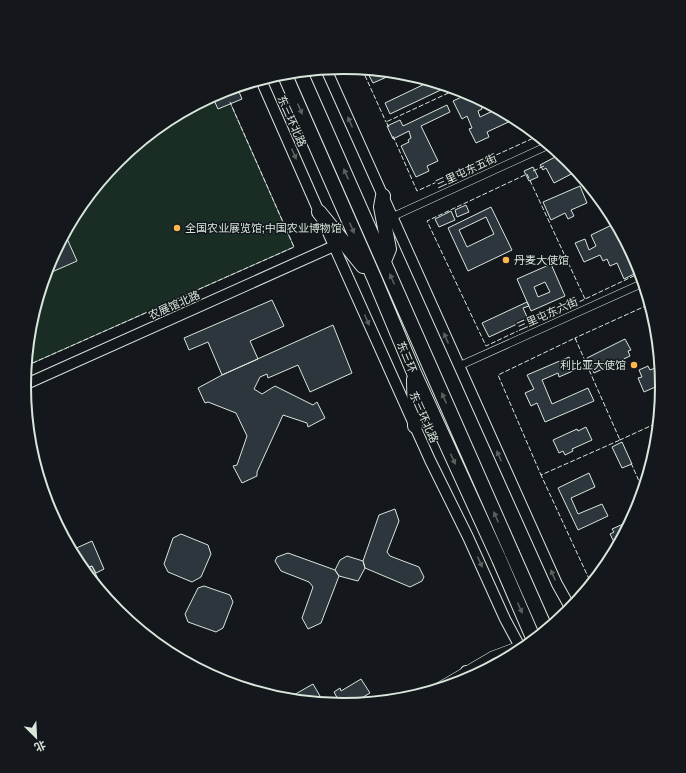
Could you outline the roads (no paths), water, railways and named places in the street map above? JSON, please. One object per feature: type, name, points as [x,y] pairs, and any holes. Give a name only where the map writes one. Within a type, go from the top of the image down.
[{"type":"highway","name":"东三环","points":[[302,77],[545,624]]},
{"type":"highway","name":"东三环","points":[[287,79],[414,373],[499,559],[532,635]]},
{"type":"highway","points":[[383,196],[381,207],[389,249],[384,260]]},
{"type":"highway","points":[[320,212],[375,280]]},
{"type":"highway","points":[[414,373],[415,426]]},
{"type":"street","points":[[329,75],[557,584],[568,603]]},
{"type":"street","name":"东三环北路","points":[[263,85],[430,460],[518,644]]},
{"type":"street","name":"三里屯东五街","points":[[392,217],[543,148]]},
{"type":"street","name":"农展馆北路","points":[[31,382],[334,246]]},
{"type":"street","name":"三里屯东六街","points":[[459,366],[638,285]]},
{"type":"street","points":[[453,678],[492,655],[508,651]]},
{"type":"place","name":"全国农业展览馆;中国农业博物馆","points":[[177,228]]},
{"type":"place","name":"丹麦大使馆","points":[[506,260]]},
{"type":"place","name":"利比亚大使馆","points":[[634,365]]}]
